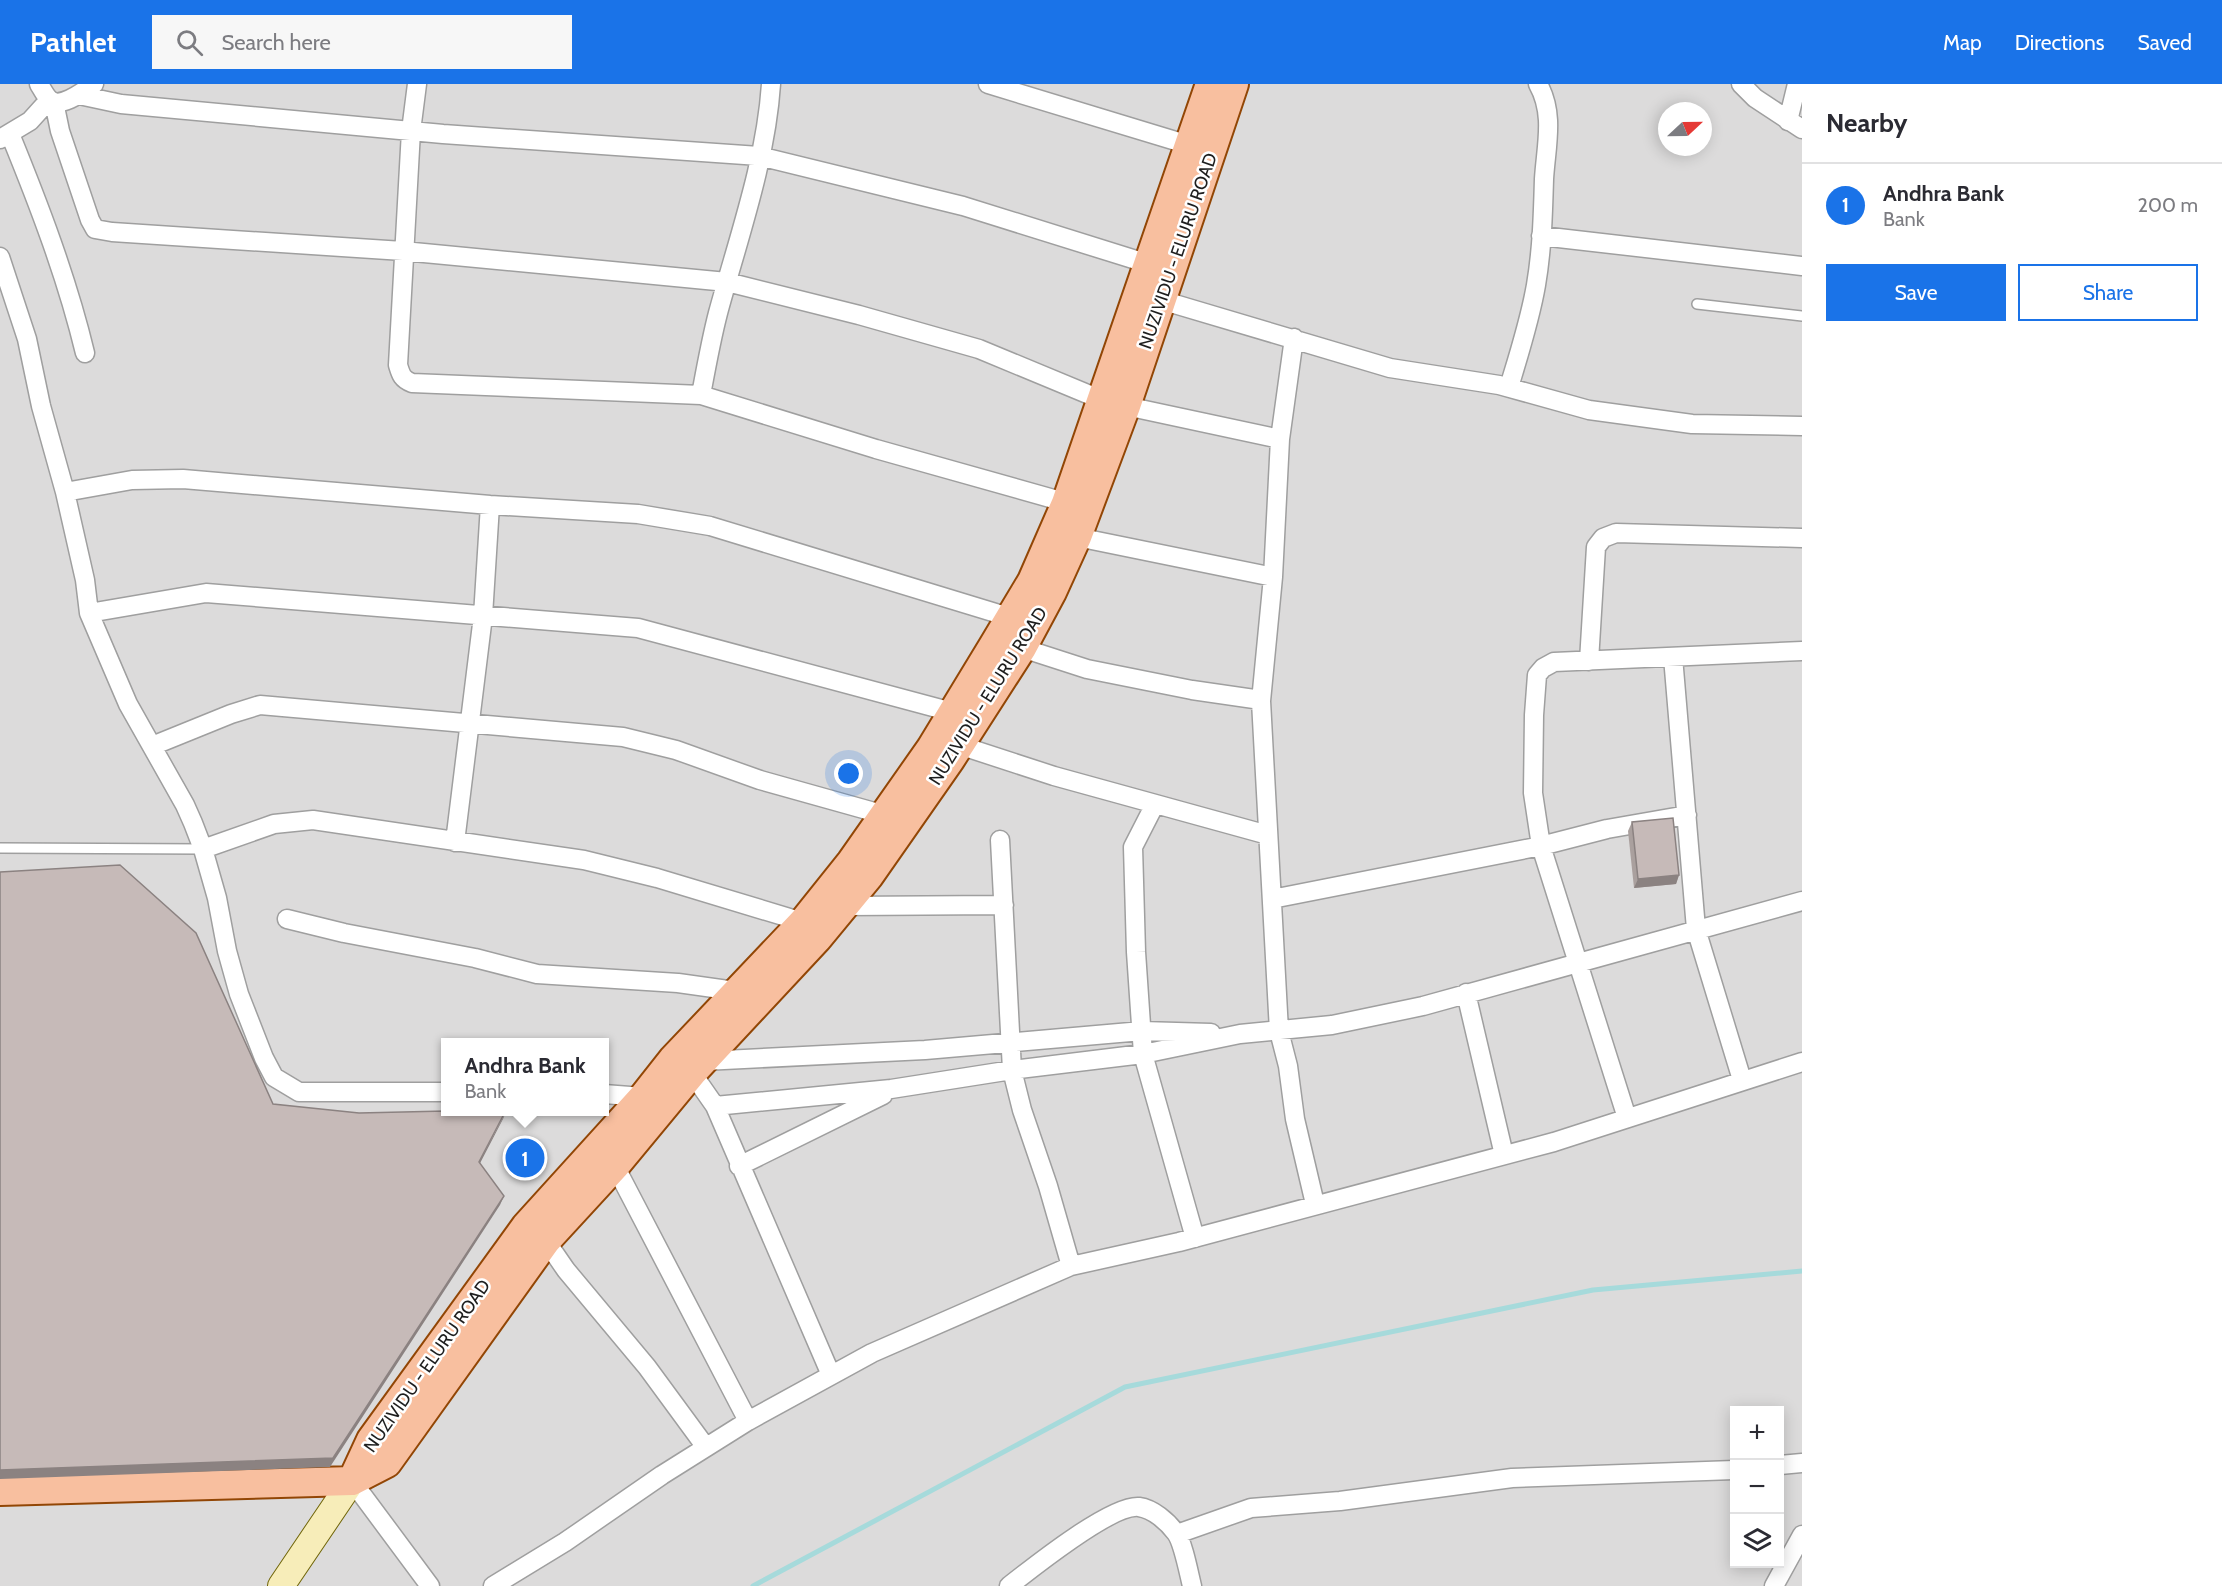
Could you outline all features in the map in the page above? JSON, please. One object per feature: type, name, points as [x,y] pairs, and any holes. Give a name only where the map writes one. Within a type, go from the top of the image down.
[{"type":"main road","name":"NUZIVIDU - ELURU ROAD","points":[[690,1065],[735,992],[803,922],[885,815],[952,712],[1077,505],[1114,403],[1161,300],[1202,148],[1210,84]]},
{"type":"main road","name":"NUZIVIDU - ELURU ROAD","points":[[1114,403],[1149,264],[1234,84]]},
{"type":"main road","name":"NUZIVIDU - ELURU ROAD","points":[[690,1065],[845,906],[903,828],[1022,648],[1052,592],[1077,537],[1077,505]]},
{"type":"main road","points":[[0,1491],[352,1481],[387,1463],[546,1241],[615,1166],[652,1105],[690,1065]]},
{"type":"main road","name":"NUZIVIDU - ELURU ROAD","points":[[352,1481],[371,1440],[526,1226],[652,1105]]},
{"type":"main road","points":[[281,1586],[352,1481]]},
{"type":"street","points":[[39,84],[51,101],[90,220],[95,229],[403,251],[727,282],[859,315],[979,350],[1114,403],[1280,439]]},
{"type":"street","points":[[417,84],[411,131],[398,365],[405,380],[412,383],[701,395],[876,449],[1077,505]]},
{"type":"street","points":[[701,395],[717,316],[746,217],[769,108],[771,84]]},
{"type":"street","points":[[988,84],[1202,148]]},
{"type":"street","points":[[1509,387],[1532,305],[1541,236],[1550,123],[1543,93],[1538,84]]},
{"type":"street","points":[[1741,84],[1755,98],[1795,125]]},
{"type":"street","points":[[1795,125],[1797,84]]},
{"type":"street","points":[[85,353],[78,324],[30,183],[5,136],[30,121],[51,101],[66,101],[86,90],[121,104],[411,131],[759,156],[963,206],[1149,264]]},
{"type":"street","points":[[1541,236],[1802,266]]},
{"type":"street","points":[[0,258],[27,339],[41,406],[65,492],[85,580],[89,613],[128,704],[185,805],[203,849],[239,994],[264,1058],[274,1077],[299,1092],[441,1092]]},
{"type":"street","points":[[1161,300],[1390,368],[1509,387],[1589,410],[1681,423],[1802,426]]},
{"type":"street","points":[[1294,338],[1280,439],[1273,577],[1261,700],[1280,1031],[1288,1066],[1295,1119],[1315,1204]]},
{"type":"street","points":[[65,492],[132,480],[183,479],[490,505],[638,514],[710,526],[1009,617]]},
{"type":"street","points":[[456,842],[483,616],[490,505]]},
{"type":"street","points":[[1589,661],[1596,547],[1603,538],[1616,533],[1802,538]]},
{"type":"street","points":[[1077,537],[1273,577]]},
{"type":"street","points":[[89,613],[206,593],[638,628],[952,712]]},
{"type":"street","points":[[1022,648],[1087,669],[1192,690],[1261,700]]},
{"type":"street","points":[[1627,1118],[1541,846],[1533,793],[1537,675],[1543,668],[1554,662],[1802,651]]},
{"type":"street","points":[[1673,657],[1696,929],[1742,1080]]},
{"type":"street","points":[[152,746],[231,714],[260,705],[623,737],[676,750],[760,780],[885,815]]},
{"type":"street","points":[[959,745],[1054,776],[1268,835]]},
{"type":"street","points":[[1155,804],[1133,847],[1136,952],[1143,1054],[1195,1238]]},
{"type":"street","points":[[1272,899],[1541,846],[1607,829],[1687,815]]},
{"type":"street","points":[[203,849],[274,824],[313,820],[584,860],[803,922]]},
{"type":"street","points":[[1000,840],[1012,1070],[1022,1110],[1048,1186],[1071,1266]]},
{"type":"street","points":[[831,1375],[715,1106],[690,1065],[1010,1043],[1142,1031],[1240,1034],[1332,1025],[1424,1006],[1802,901]]},
{"type":"street","points":[[845,906],[1004,905]]},
{"type":"street","points":[[287,919],[344,933],[475,958],[537,974],[678,983],[735,992]]},
{"type":"street","points":[[1466,993],[1504,1155]]},
{"type":"street","points":[[715,1106],[896,1088],[1012,1070],[1143,1054],[1240,1034]]},
{"type":"street","points":[[493,1586],[565,1542],[705,1446],[831,1375],[872,1353],[1071,1266],[1195,1238],[1315,1204],[1554,1142],[1802,1062]]},
{"type":"street","points":[[739,1166],[896,1088]]},
{"type":"street","points":[[609,1095],[652,1105]]},
{"type":"street","points":[[615,1166],[748,1421]]},
{"type":"street","points":[[546,1241],[566,1270],[647,1367],[705,1446]]},
{"type":"street","points":[[1784,1465],[1802,1463]]},
{"type":"street","points":[[1177,1534],[1251,1508],[1340,1501],[1512,1478],[1730,1470]]},
{"type":"street","points":[[352,1481],[430,1586]]},
{"type":"street","points":[[1009,1586],[1090,1527],[1119,1510],[1137,1507],[1156,1513],[1177,1534],[1192,1586]]},
{"type":"street","points":[[1774,1586],[1802,1536]]},
{"type":"lane","points":[[1697,304],[1802,316]]},
{"type":"lane","points":[[0,848],[203,849]]},
{"type":"shaded area","points":[[0,84],[1802,84],[1802,1586],[0,1586]]},
{"type":"building","points":[[1673,818],[1679,875],[1638,879],[1632,822]]},
{"type":"building","points":[[120,865],[196,933],[273,1104],[359,1113],[441,1111],[441,1116],[503,1116],[479,1162],[504,1196],[333,1458],[0,1470],[0,872]]},
{"type":"waterway","points":[[753,1586],[1125,1387],[1593,1290],[1802,1271]]},
{"type":"place","name":"Andhra Bank","points":[[525,1158]]}]
